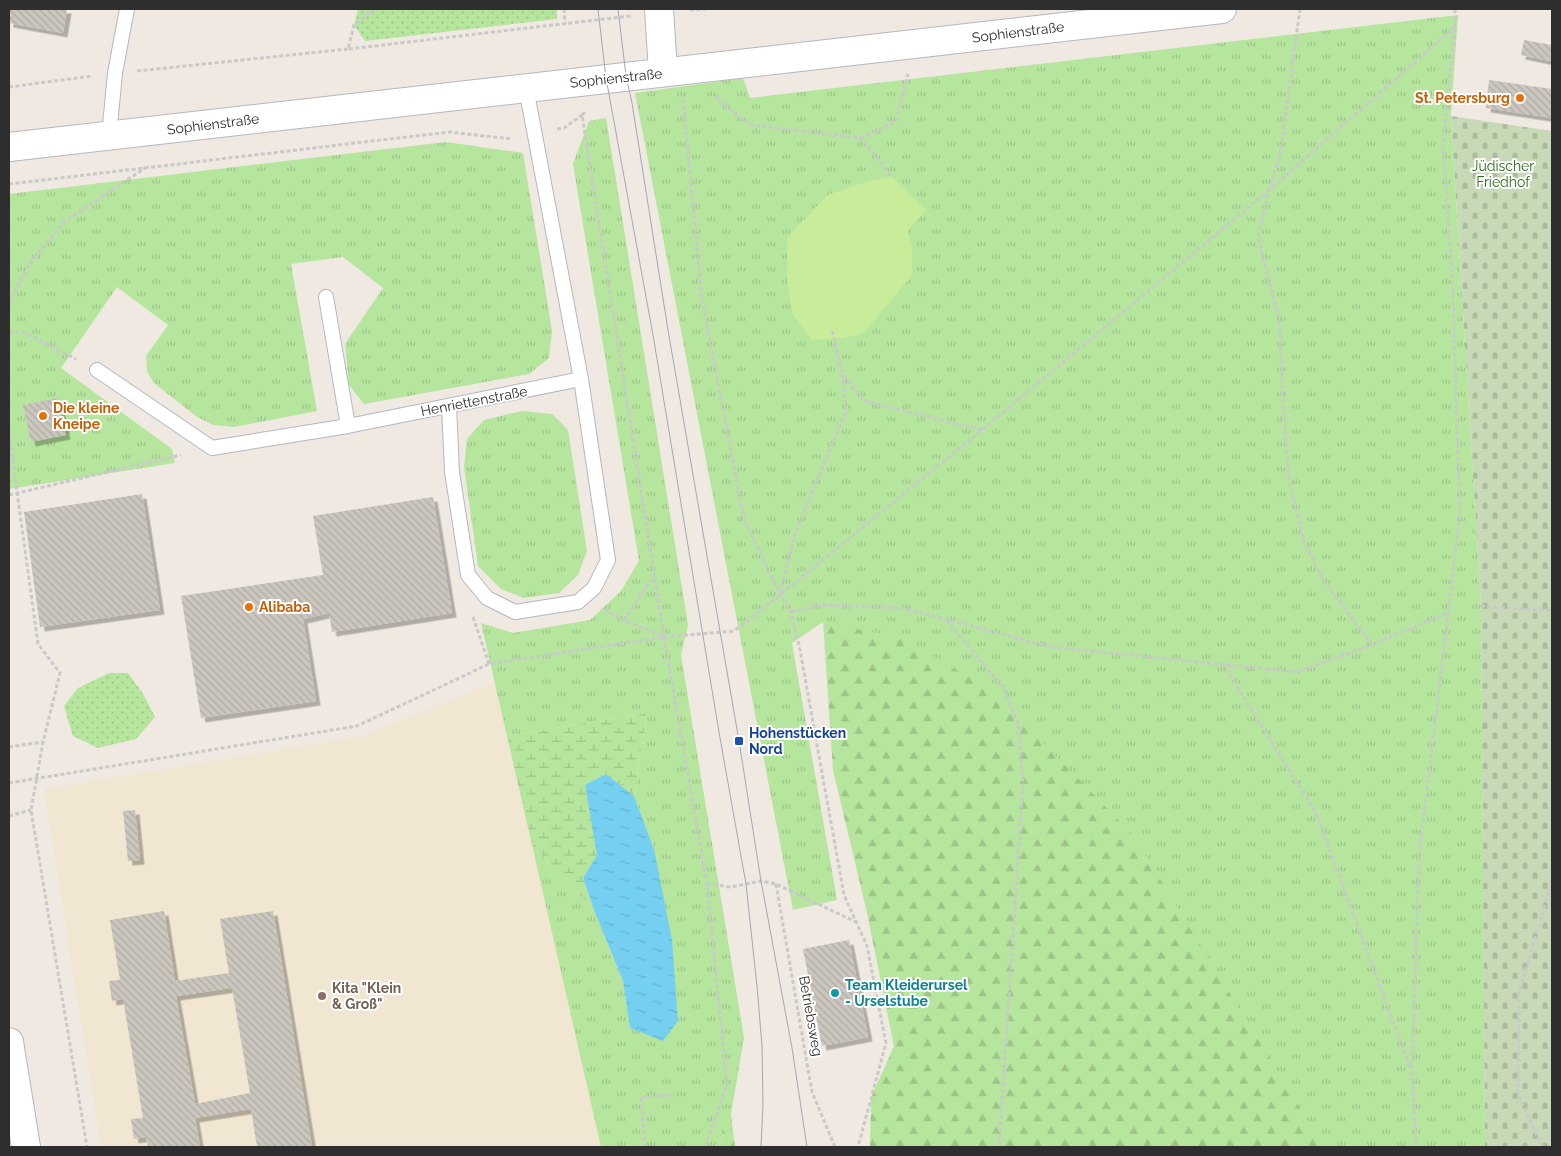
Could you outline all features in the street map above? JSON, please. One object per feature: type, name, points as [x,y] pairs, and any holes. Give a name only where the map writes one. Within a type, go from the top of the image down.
[{"type":"street","points":[[659,9],[663,72]]},
{"type":"street","name":"Sophienstraße","points":[[9,147],[1222,9]]},
{"type":"street","points":[[9,1042],[26,1147]]},
{"type":"lane","points":[[110,136],[116,73],[127,9]]},
{"type":"lane","points":[[449,406],[452,472],[468,575],[487,598],[515,612],[578,602],[594,588],[608,560],[581,379],[526,88]]},
{"type":"lane","points":[[326,296],[348,426]]},
{"type":"lane","points":[[97,370],[212,448]]},
{"type":"lane","name":"Henriettenstraße","points":[[212,448],[348,426],[581,379]]},
{"type":"path","points":[[348,49],[354,25],[374,9]]},
{"type":"path","points":[[9,87],[116,73],[565,24],[564,9]]},
{"type":"path","points":[[1300,9],[1280,156],[1269,190],[1258,238],[1278,318],[1288,474],[1304,542],[1322,578],[1372,645]]},
{"type":"path","points":[[1416,1147],[1412,1071],[1418,857],[1460,514],[1452,270],[1443,145],[1455,9]]},
{"type":"path","points":[[9,783],[357,726],[489,664],[664,638],[734,631],[982,430],[1269,190],[1455,26]]},
{"type":"path","points":[[718,101],[751,125],[861,138],[896,121],[916,44]]},
{"type":"path","points":[[663,72],[682,96],[684,102],[702,299],[744,519],[790,612],[800,650],[844,895],[867,946],[886,1043],[859,1143],[860,1147]]},
{"type":"path","points":[[9,184],[449,132],[512,140],[564,128],[591,108]]},
{"type":"path","points":[[582,115],[664,638],[707,884],[727,1085],[705,1147]]},
{"type":"path","points":[[861,138],[892,177]]},
{"type":"path","points":[[9,304],[28,266],[64,222],[146,168]]},
{"type":"path","points":[[780,595],[795,533],[846,412],[842,374],[832,331]]},
{"type":"path","points":[[9,333],[23,332],[97,370]]},
{"type":"path","points":[[842,374],[864,400],[982,430]]},
{"type":"path","points":[[9,434],[38,644],[60,673],[43,742],[31,810],[87,1147]]},
{"type":"path","points":[[9,495],[212,448]]},
{"type":"path","points":[[624,620],[655,574]]},
{"type":"path","points":[[790,612],[822,605],[902,608],[1051,647],[1297,672],[1372,645],[1447,613]]},
{"type":"path","points":[[599,606],[624,620],[664,638]]},
{"type":"path","points":[[1481,606],[1552,611]]},
{"type":"path","points":[[946,620],[1004,688],[1019,727],[1023,784],[999,1147]]},
{"type":"path","points":[[1222,664],[1316,812],[1412,1071]]},
{"type":"path","points":[[9,747],[43,742]]},
{"type":"path","points":[[9,816],[31,810]]},
{"type":"path","points":[[707,884],[731,887],[761,881],[776,884],[856,922]]},
{"type":"path","points":[[1542,1147],[1518,1094],[1519,993],[1552,881]]},
{"type":"path","name":"Betriebsweg","points":[[776,884],[812,1092],[835,1147]]},
{"type":"path","points":[[645,1147],[641,1097],[673,1095]]},
{"type":"shaded area","name":"Kita \"Klein & Groß\"","points":[[495,682],[601,1147],[101,1147],[44,789],[361,736]]},
{"type":"green space","points":[[358,9],[557,9],[557,19],[365,41],[354,25]]},
{"type":"green space","points":[[1458,15],[1451,116],[1481,606],[1485,1147],[1318,1147],[1318,1138],[823,622],[792,643],[837,900],[793,910],[635,93],[743,78],[750,98]]},
{"type":"green space","name":"Jüdischer Friedhof","points":[[1451,116],[1552,131],[1552,1147],[1485,1147],[1481,606]]},
{"type":"green space","points":[[606,118],[688,625],[681,655],[744,1038],[731,1114],[719,1147],[601,1147],[532,845],[594,910],[623,981],[630,1028],[654,849],[634,796],[647,713],[507,736],[481,623],[513,633],[590,620],[621,591],[639,561],[573,164],[589,121]]},
{"type":"green space","points":[[446,142],[523,153],[552,331],[549,358],[529,374],[364,404],[349,385],[345,344],[383,288],[343,257],[291,264],[317,411],[234,427],[213,425],[197,417],[154,383],[147,371],[146,356],[168,325],[117,287],[61,368],[172,449],[175,463],[9,489],[9,194]]},
{"type":"green space","points":[[892,177],[926,210],[908,230],[912,250],[912,275],[864,333],[843,338],[812,340],[792,313],[787,276],[787,238],[827,195],[872,180]]},
{"type":"green space","points":[[522,411],[552,414],[568,430],[587,551],[578,575],[559,593],[524,598],[501,589],[478,566],[464,467],[467,439],[484,420]]},
{"type":"green space","points":[[823,622],[901,638],[993,691],[1134,836],[1318,1138],[1318,1147],[870,1147],[871,1098],[894,1046],[867,913],[833,770]]},
{"type":"green space","points":[[109,673],[128,673],[142,692],[155,717],[136,739],[98,748],[73,736],[64,706],[78,688]]},
{"type":"green space","points":[[647,713],[634,796],[606,774],[586,785],[597,855],[583,878],[594,910],[532,845],[507,736]]},
{"type":"green space","points":[[731,1114],[735,1147],[719,1147]]},
{"type":"water","points":[[606,774],[634,796],[654,849],[672,940],[678,1021],[663,1041],[630,1028],[623,981],[583,878],[597,855],[585,785]]},
{"type":"building","points":[[9,9],[67,9],[63,33],[9,23]]},
{"type":"building","points":[[1524,40],[1552,45],[1550,61],[1521,55]]},
{"type":"building","name":"St. Petersburg","points":[[1489,80],[1552,89],[1552,118],[1486,108]]},
{"type":"building","points":[[58,398],[66,435],[31,442],[23,405]]},
{"type":"building","points":[[142,494],[160,610],[40,627],[24,512]]},
{"type":"building","points":[[433,497],[452,613],[332,632],[329,613],[303,619],[316,701],[201,718],[181,596],[323,575],[313,516]]},
{"type":"building","points":[[135,810],[140,860],[128,861],[123,811]]},
{"type":"building","points":[[164,911],[175,981],[229,973],[220,919],[273,911],[312,1147],[257,1147],[251,1109],[195,1118],[200,1147],[148,1147],[146,1137],[134,1139],[131,1119],[143,1118],[123,999],[112,1001],[109,981],[120,980],[110,920]],"holes":[[[232,988],[250,1093],[195,1104],[176,996]]]},
{"type":"building","name":"Team Kleiderursel - Urselstube","points":[[849,940],[868,1037],[822,1046],[803,949]]},
{"type":"tram line","points":[[598,9],[606,78],[653,335],[746,884],[762,1046],[763,1105],[761,1147]]},
{"type":"tram line","points":[[618,9],[626,76],[632,103],[668,330],[739,741],[761,881],[792,1048],[807,1147]]},
{"type":"place","name":"St. Petersburg","points":[[1520,98]]},
{"type":"place","name":"Die kleine Kneipe","points":[[43,416]]},
{"type":"place","name":"Alibaba","points":[[249,607]]},
{"type":"place","name":"Hohenstücken Nord","points":[[739,741]]},
{"type":"place","name":"Team Kleiderursel - Urselstube","points":[[835,993]]},
{"type":"place","name":"Kita \"Klein & Groß\"","points":[[322,996]]}]
